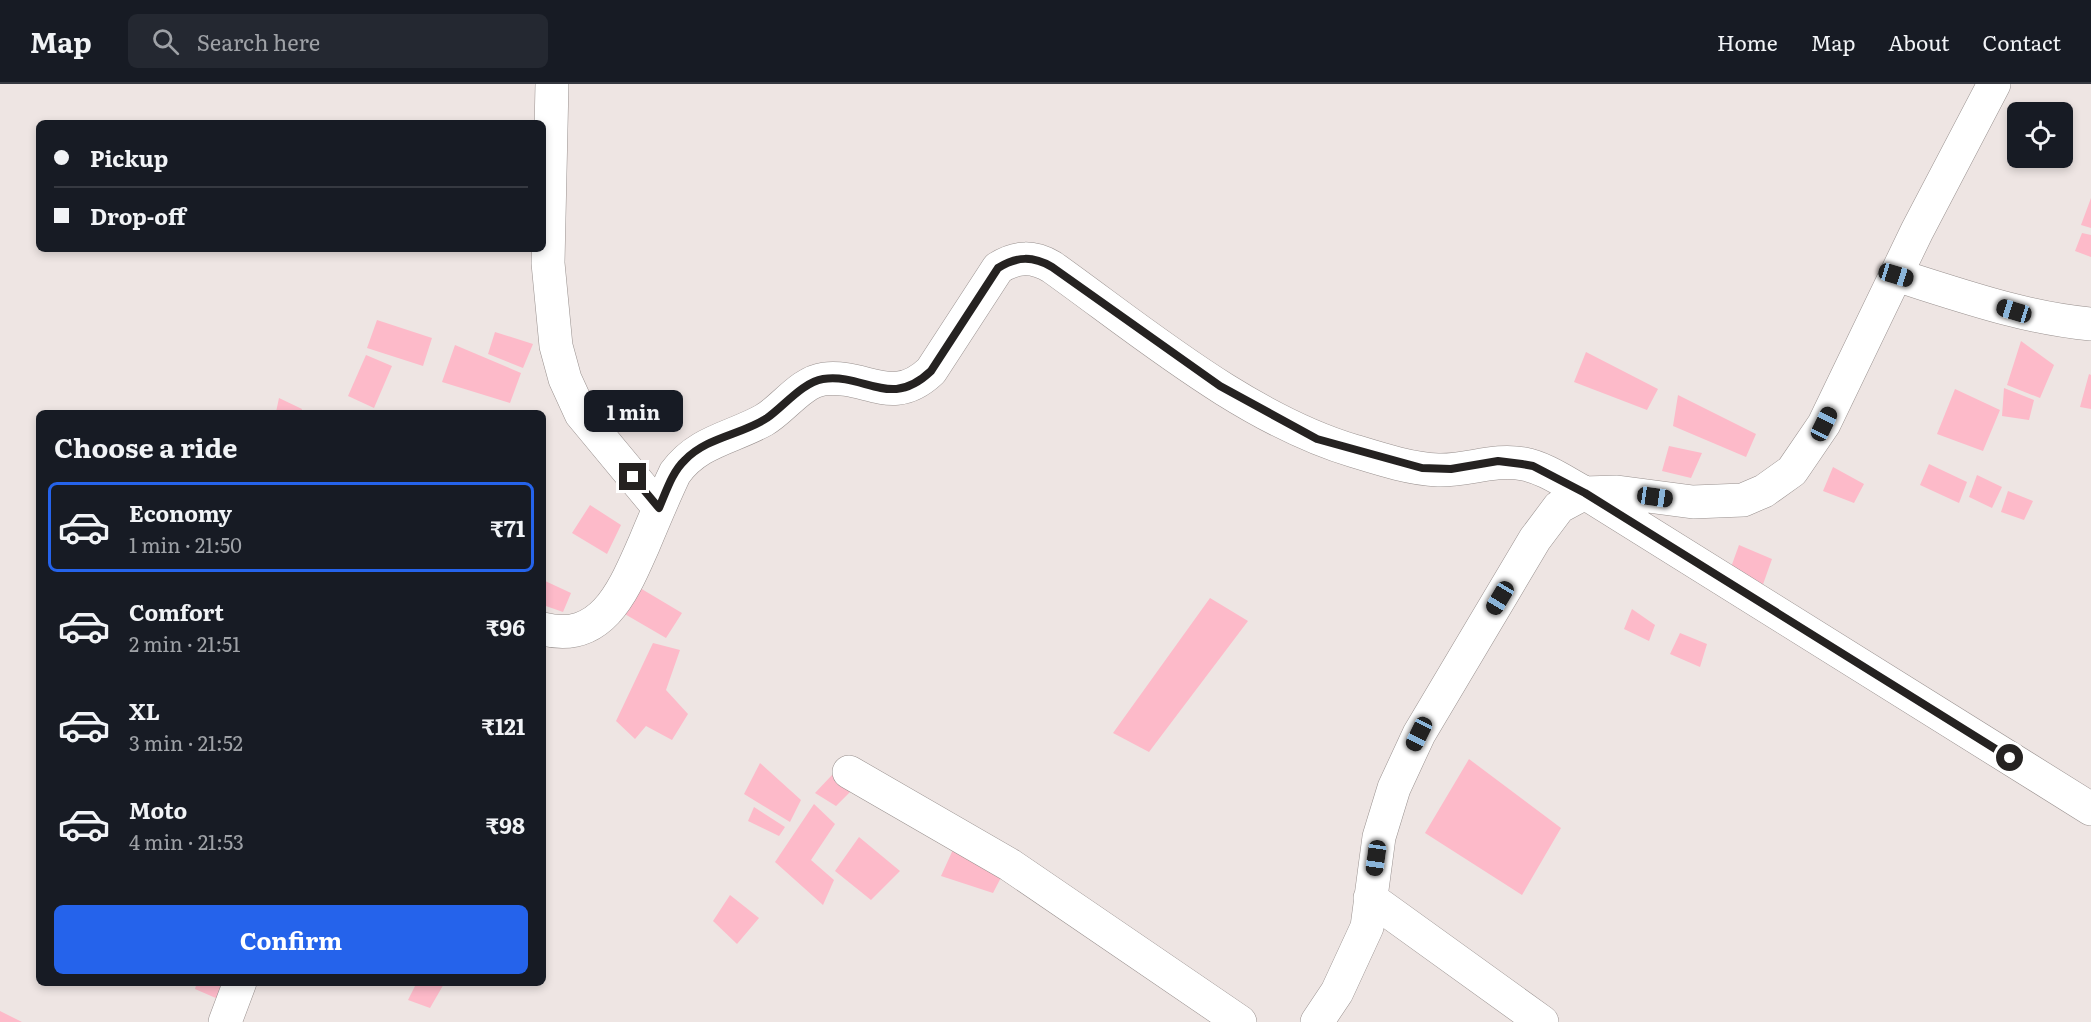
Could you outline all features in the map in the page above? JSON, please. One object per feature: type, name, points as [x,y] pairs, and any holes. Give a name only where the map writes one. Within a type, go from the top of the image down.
[{"type":"street","points":[[552,84],[548,263],[556,346],[565,378],[581,414],[659,508]]},
{"type":"street","points":[[1317,1022],[1353,962],[1367,927],[1379,837],[1394,788],[1419,734],[1535,539],[1559,507],[1585,493],[1617,492],[1693,502],[1743,500],[1764,491],[1792,471],[1824,424],[1896,275],[1994,84]]},
{"type":"street","points":[[546,629],[565,632],[581,629],[596,622],[612,606],[626,584],[675,472],[685,460],[717,439],[764,420],[816,381],[837,380],[892,389],[907,388],[919,383],[931,371],[998,268],[1022,258],[1032,258],[1052,267],[1220,386],[1317,439],[1422,468],[1445,470],[1498,461],[1533,466],[1585,493],[2091,809]]},
{"type":"street","points":[[1896,275],[2014,311],[2049,319],[2091,324]]},
{"type":"street","points":[[849,772],[1010,865],[1240,1022]]},
{"type":"street","points":[[1370,898],[1542,1022]]},
{"type":"street","points":[[225,1022],[238,986]]},
{"type":"building","points":[[2091,198],[2091,228],[2081,225]]},
{"type":"building","points":[[2082,233],[2091,235],[2091,257],[2075,251]]},
{"type":"building","points":[[377,320],[432,338],[423,366],[367,348]]},
{"type":"building","points":[[495,332],[533,344],[523,368],[488,354]]},
{"type":"building","points":[[2021,341],[2054,365],[2040,398],[2007,385]]},
{"type":"building","points":[[455,345],[521,373],[510,403],[442,382]]},
{"type":"building","points":[[1586,352],[1658,389],[1647,410],[1574,382]]},
{"type":"building","points":[[366,355],[392,366],[374,408],[348,396]]},
{"type":"building","points":[[2089,374],[2091,375],[2091,409],[2080,407]]},
{"type":"building","points":[[2004,388],[2034,400],[2029,420],[2002,416]]},
{"type":"building","points":[[1955,389],[2000,410],[1983,451],[1937,434]]},
{"type":"building","points":[[1678,395],[1756,434],[1746,457],[1673,426]]},
{"type":"building","points":[[279,398],[302,409],[302,410],[276,410]]},
{"type":"building","points":[[1669,446],[1702,453],[1691,478],[1662,471]]},
{"type":"building","points":[[1929,464],[1967,482],[1959,503],[1920,485]]},
{"type":"building","points":[[1833,467],[1864,484],[1854,503],[1823,491]]},
{"type":"building","points":[[1977,475],[2002,487],[1992,508],[1969,497]]},
{"type":"building","points":[[2008,491],[2033,501],[2024,520],[2001,512]]},
{"type":"building","points":[[590,505],[621,525],[607,554],[572,533]]},
{"type":"building","points":[[1739,545],[1772,559],[1761,590],[1726,581]]},
{"type":"building","points":[[546,581],[571,593],[563,612],[546,606]]},
{"type":"building","points":[[640,588],[682,613],[666,638],[623,613]]},
{"type":"building","points":[[1210,598],[1248,621],[1149,752],[1113,733]]},
{"type":"building","points":[[1632,609],[1655,625],[1649,641],[1624,629]]},
{"type":"building","points":[[1680,633],[1707,644],[1700,667],[1670,654]]},
{"type":"building","points":[[653,643],[680,650],[666,690],[688,714],[672,740],[646,726],[635,739],[616,721]]},
{"type":"building","points":[[1469,759],[1561,828],[1522,895],[1425,833]]},
{"type":"building","points":[[760,763],[801,800],[790,822],[744,794]]},
{"type":"building","points":[[832,775],[851,791],[836,806],[815,793]]},
{"type":"building","points":[[814,804],[835,824],[811,860],[834,880],[823,905],[775,862]]},
{"type":"building","points":[[754,807],[785,827],[779,836],[748,821]]},
{"type":"building","points":[[859,837],[900,871],[871,900],[835,871]]},
{"type":"building","points":[[956,843],[1008,864],[993,893],[941,876]]},
{"type":"building","points":[[730,895],[759,918],[737,944],[713,921]]},
{"type":"building","points":[[196,986],[231,986],[225,1002],[195,989]]},
{"type":"building","points":[[415,986],[443,986],[430,1008],[408,1000]]},
{"type":"building","points":[[0,1011],[22,1022],[0,1022]]},
{"type":"route","points":[[633,477],[659,508],[675,472],[685,460],[717,439],[764,420],[816,381],[837,380],[892,389],[907,388],[919,383],[931,371],[998,268],[1009,261],[1032,258],[1052,267],[1220,386],[1317,439],[1422,468],[1451,469],[1498,461],[1533,466],[1585,493],[2010,758]]}]
